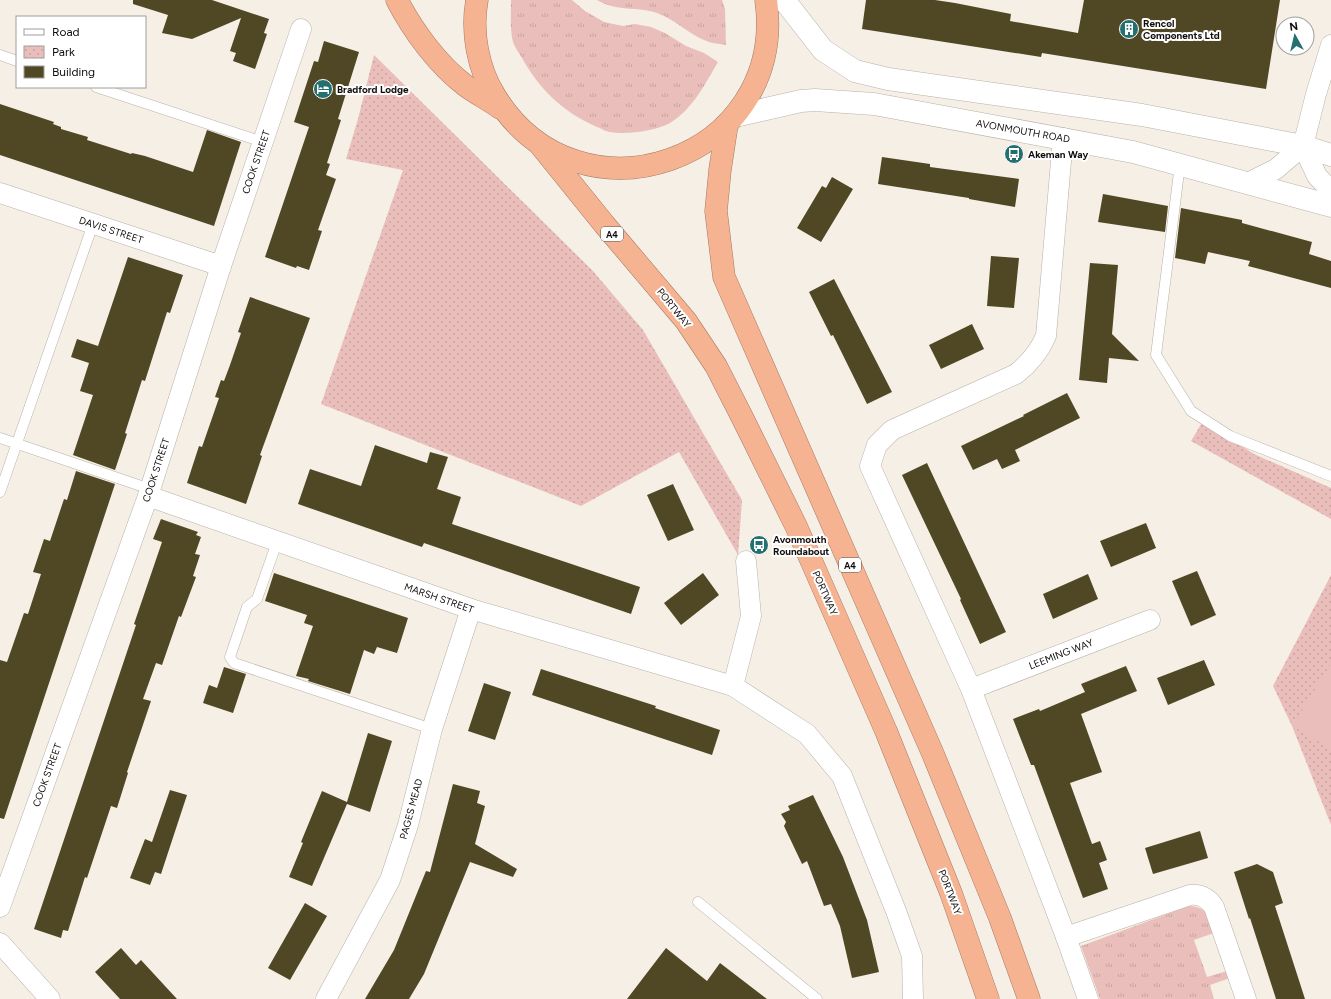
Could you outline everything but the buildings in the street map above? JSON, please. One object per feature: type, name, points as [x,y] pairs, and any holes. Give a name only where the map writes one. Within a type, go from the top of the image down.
[{"type":"highway","points":[[397,0],[402,11],[422,41],[441,62],[466,86],[503,109]]},
{"type":"highway","points":[[477,0],[475,8],[475,38],[481,66],[490,88],[503,109],[520,129],[541,146],[572,161],[605,168],[638,168],[671,160],[702,145],[731,120],[750,92],[761,67],[767,41],[768,15],[766,0]]},
{"type":"highway","name":"A4","points":[[731,120],[720,170],[716,211],[724,277],[933,754],[1000,918],[1029,999]]},
{"type":"highway","name":"PORTWAY","points":[[541,146],[604,224],[686,321],[716,366],[796,526],[886,731],[951,893],[988,999]]},
{"type":"main road","points":[[784,0],[823,50],[855,71],[888,79],[1142,115],[1303,146],[1331,155]]},
{"type":"main road","name":"AVONMOUTH ROAD","points":[[731,120],[801,101],[815,100],[874,104],[1133,152],[1331,206]]},
{"type":"street","name":"COOK STREET","points":[[0,907],[149,492],[221,266],[300,29]]},
{"type":"street","points":[[1248,183],[1276,170],[1303,146],[1316,94],[1331,45]]},
{"type":"street","points":[[1064,138],[1046,336],[1041,348],[1027,365],[1016,374],[892,430],[877,445],[870,466],[971,689],[1066,936],[1088,999]]},
{"type":"street","points":[[1303,146],[1317,176],[1331,191]]},
{"type":"street","name":"DAVIS STREET","points":[[0,193],[221,266]]},
{"type":"street","name":"MARSH STREET","points":[[149,492],[277,542],[471,609],[733,686]]},
{"type":"street","points":[[746,561],[751,616],[733,686],[807,734],[842,776],[896,911],[912,956],[913,999]]},
{"type":"street","name":"PAGES MEAD","points":[[326,999],[390,880],[408,824],[432,729],[471,609]]},
{"type":"street","name":"LEEMING WAY","points":[[971,689],[1150,620]]},
{"type":"street","points":[[1066,936],[1190,895],[1198,894],[1210,901],[1214,907],[1246,999]]},
{"type":"street","points":[[0,943],[50,999]]},
{"type":"lane","points":[[0,55],[16,61]]},
{"type":"lane","points":[[99,88],[263,142]]},
{"type":"lane","points":[[1180,164],[1156,355],[1191,411],[1230,436],[1331,476]]},
{"type":"lane","points":[[0,492],[93,224]]},
{"type":"lane","points":[[0,438],[149,492]]},
{"type":"lane","points":[[277,542],[257,599],[248,607],[230,657],[232,661],[234,663],[432,729]]},
{"type":"lane","points":[[698,902],[817,999]]},
{"type":"green space","points":[[511,0],[572,0],[585,11],[604,22],[623,26],[635,24],[651,27],[665,33],[686,46],[704,53],[718,62],[692,103],[685,111],[670,123],[641,132],[617,133],[607,131],[585,121],[563,107],[545,90],[529,70],[513,42],[511,27]]},
{"type":"green space","points":[[597,0],[722,0],[725,9],[726,45],[705,41],[657,13],[619,8],[604,4]]},
{"type":"green space","points":[[374,55],[593,271],[643,330],[742,500],[738,555],[679,452],[581,506],[321,404],[403,170],[346,159]]},
{"type":"green space","points":[[1203,421],[1254,454],[1331,488],[1331,519],[1191,441]]},
{"type":"green space","points":[[1331,575],[1331,825],[1292,726],[1273,686]]},
{"type":"green space","points":[[1331,664],[1331,749],[1292,726]]},
{"type":"green space","points":[[1189,906],[1200,908],[1207,914],[1214,933],[1194,940],[1207,977],[1227,971],[1230,978],[1210,985],[1214,999],[1100,999],[1081,946]]},
{"type":"place","name":"Rencol Components Ltd","points":[[1129,29]]},
{"type":"place","name":"Bradford Lodge","points":[[323,89]]},
{"type":"place","name":"Akeman Way","points":[[1014,154]]},
{"type":"place","name":"Avonmouth Roundabout","points":[[759,545]]}]
